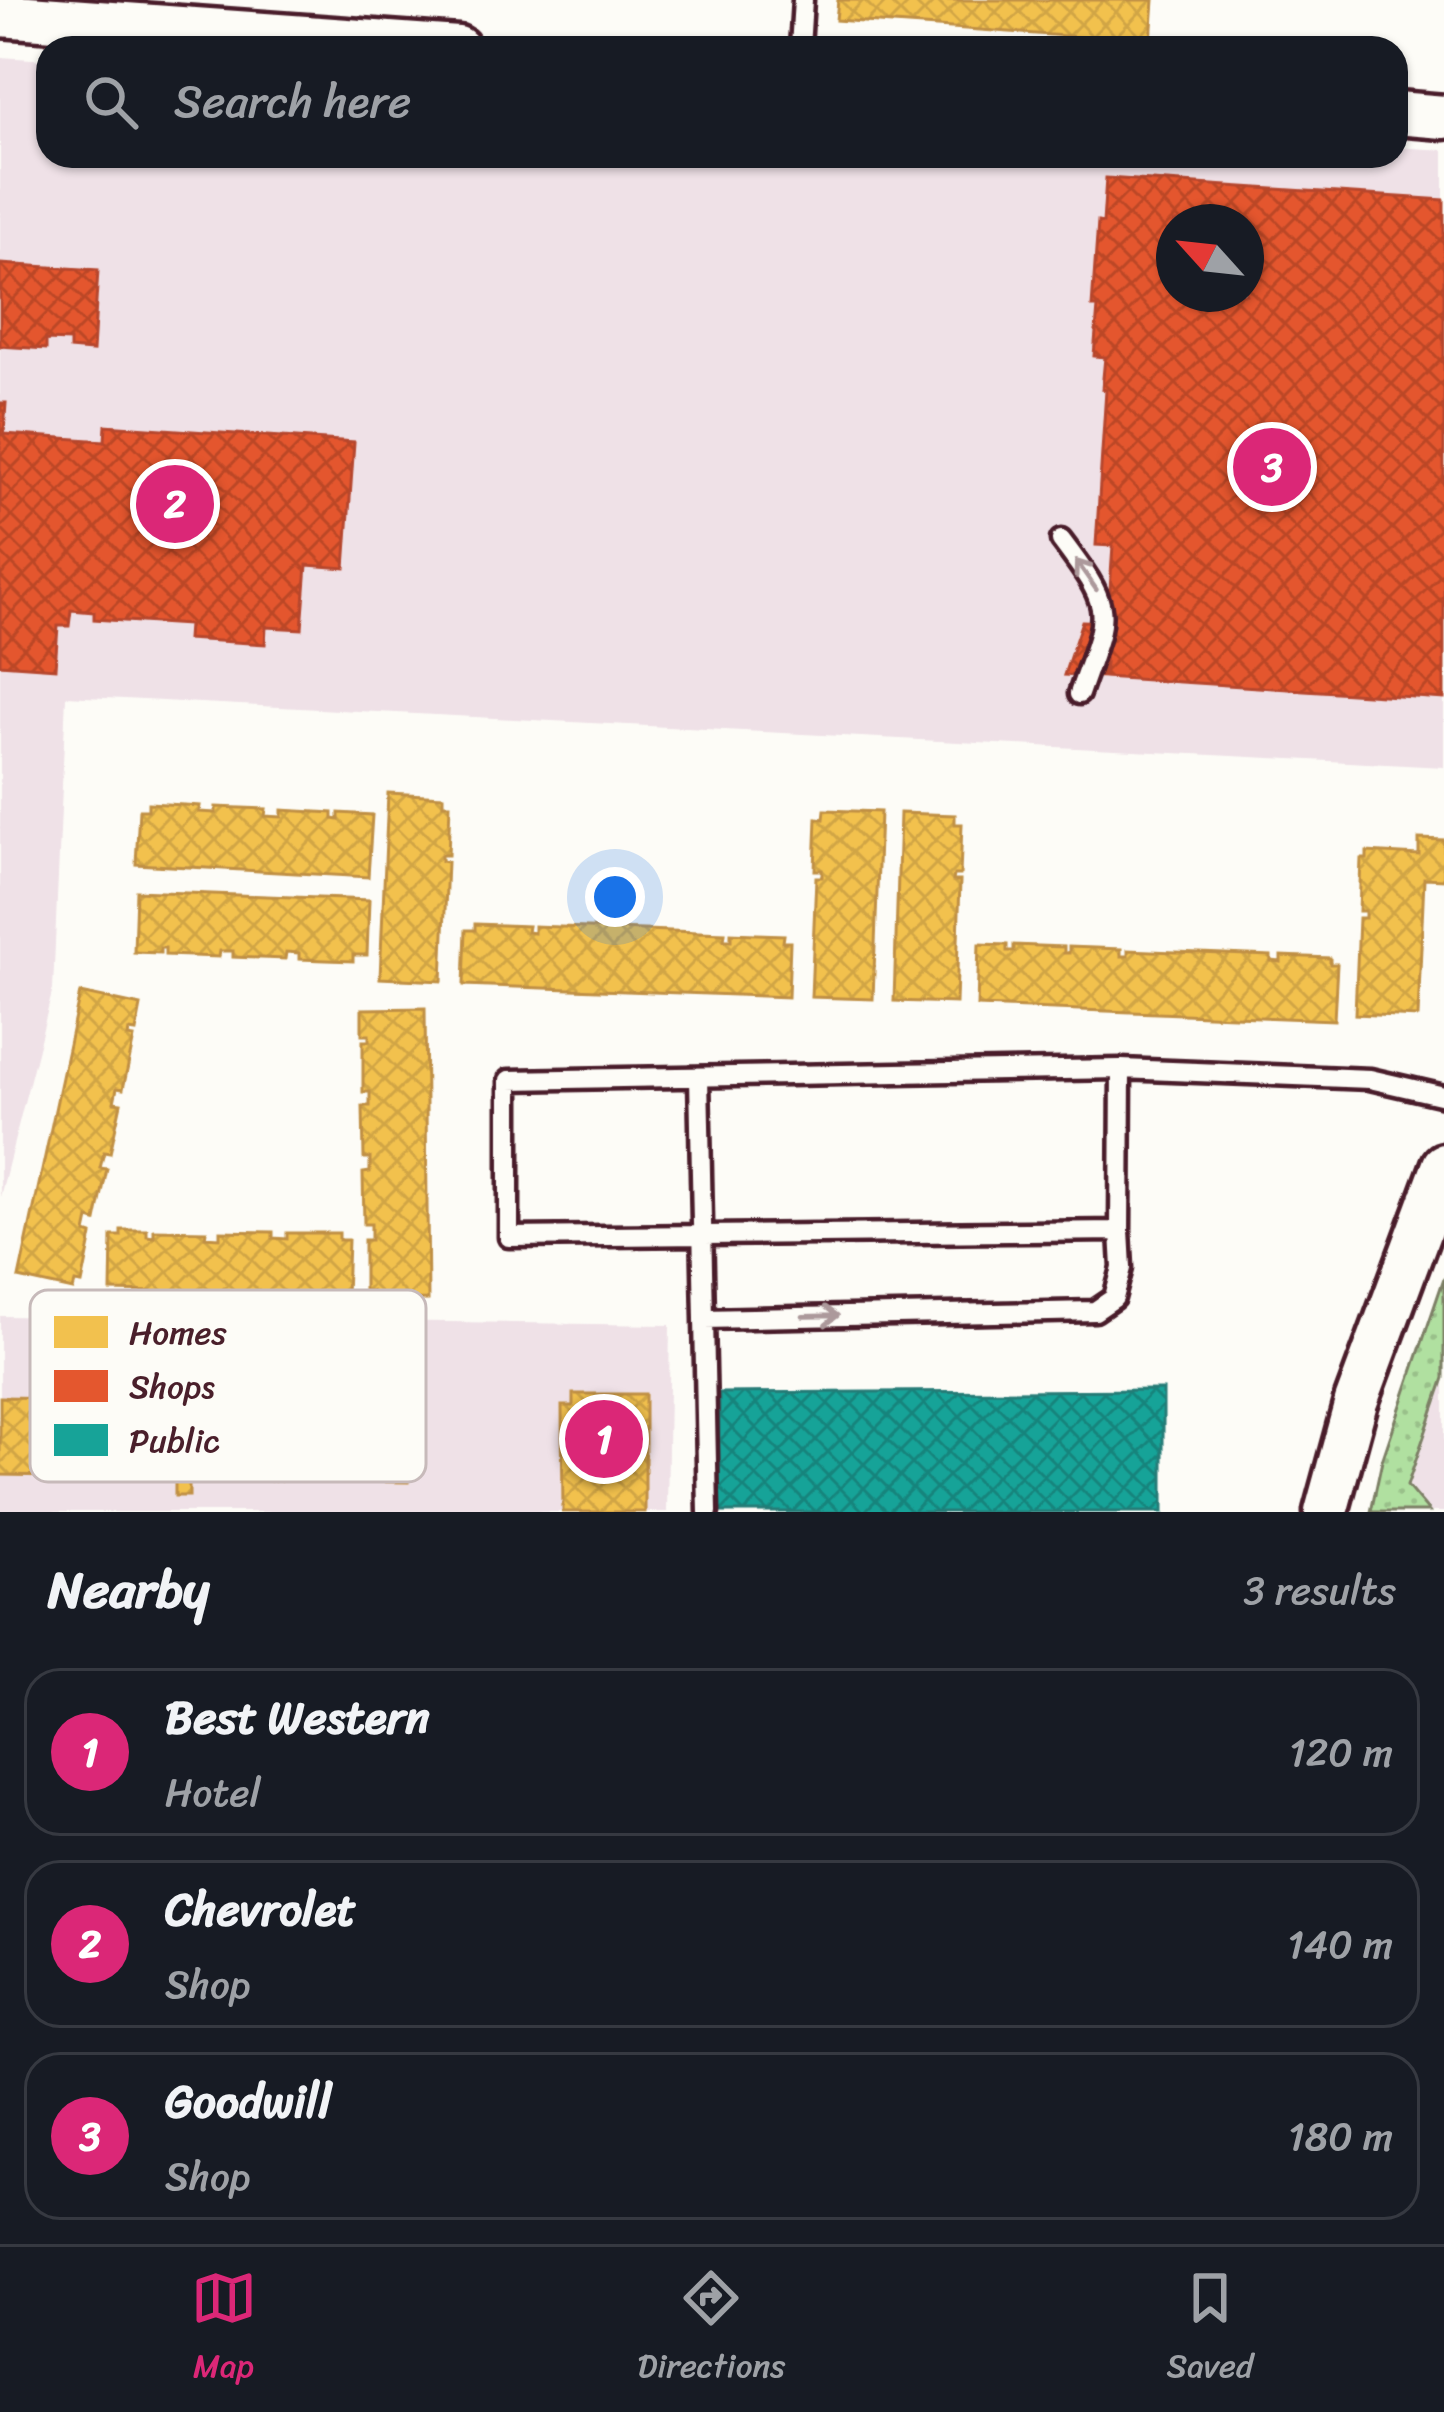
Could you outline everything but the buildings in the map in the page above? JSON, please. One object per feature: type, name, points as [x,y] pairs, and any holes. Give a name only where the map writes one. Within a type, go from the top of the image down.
[{"type":"street","points":[[0,15],[291,36]]},
{"type":"street","points":[[1408,114],[1444,117]]},
{"type":"street","points":[[1326,1512],[1356,1402],[1444,1165]]},
{"type":"lane","points":[[801,36],[803,0]]},
{"type":"lane","points":[[1060,540],[1097,591],[1104,610],[1079,694]]},
{"type":"lane","points":[[704,1318],[1095,1311],[1114,1298],[1122,1268],[1120,1069]]},
{"type":"lane","points":[[1120,1231],[509,1238],[509,1080],[1120,1069],[1370,1079],[1444,1096]]},
{"type":"lane","points":[[699,1077],[708,1512]]},
{"type":"shaded area","points":[[0,57],[36,59],[36,168],[1408,168],[1408,148],[1444,150],[1444,767],[66,696],[53,989],[0,1197]]},
{"type":"shaded area","points":[[0,1316],[30,1316],[30,1482],[426,1482],[426,1322],[670,1325],[667,1512],[0,1512]]},
{"type":"shaded area","points":[[1444,1339],[1444,1512],[1413,1512],[1390,1484]]},
{"type":"green space","points":[[1444,1278],[1444,1378],[1407,1486],[1429,1512],[1371,1512],[1382,1461]]},
{"type":"place","name":"Goodwill","points":[[1272,467]]},
{"type":"place","name":"Chevrolet","points":[[175,504]]},
{"type":"place","name":"Best Western","points":[[604,1439]]}]
